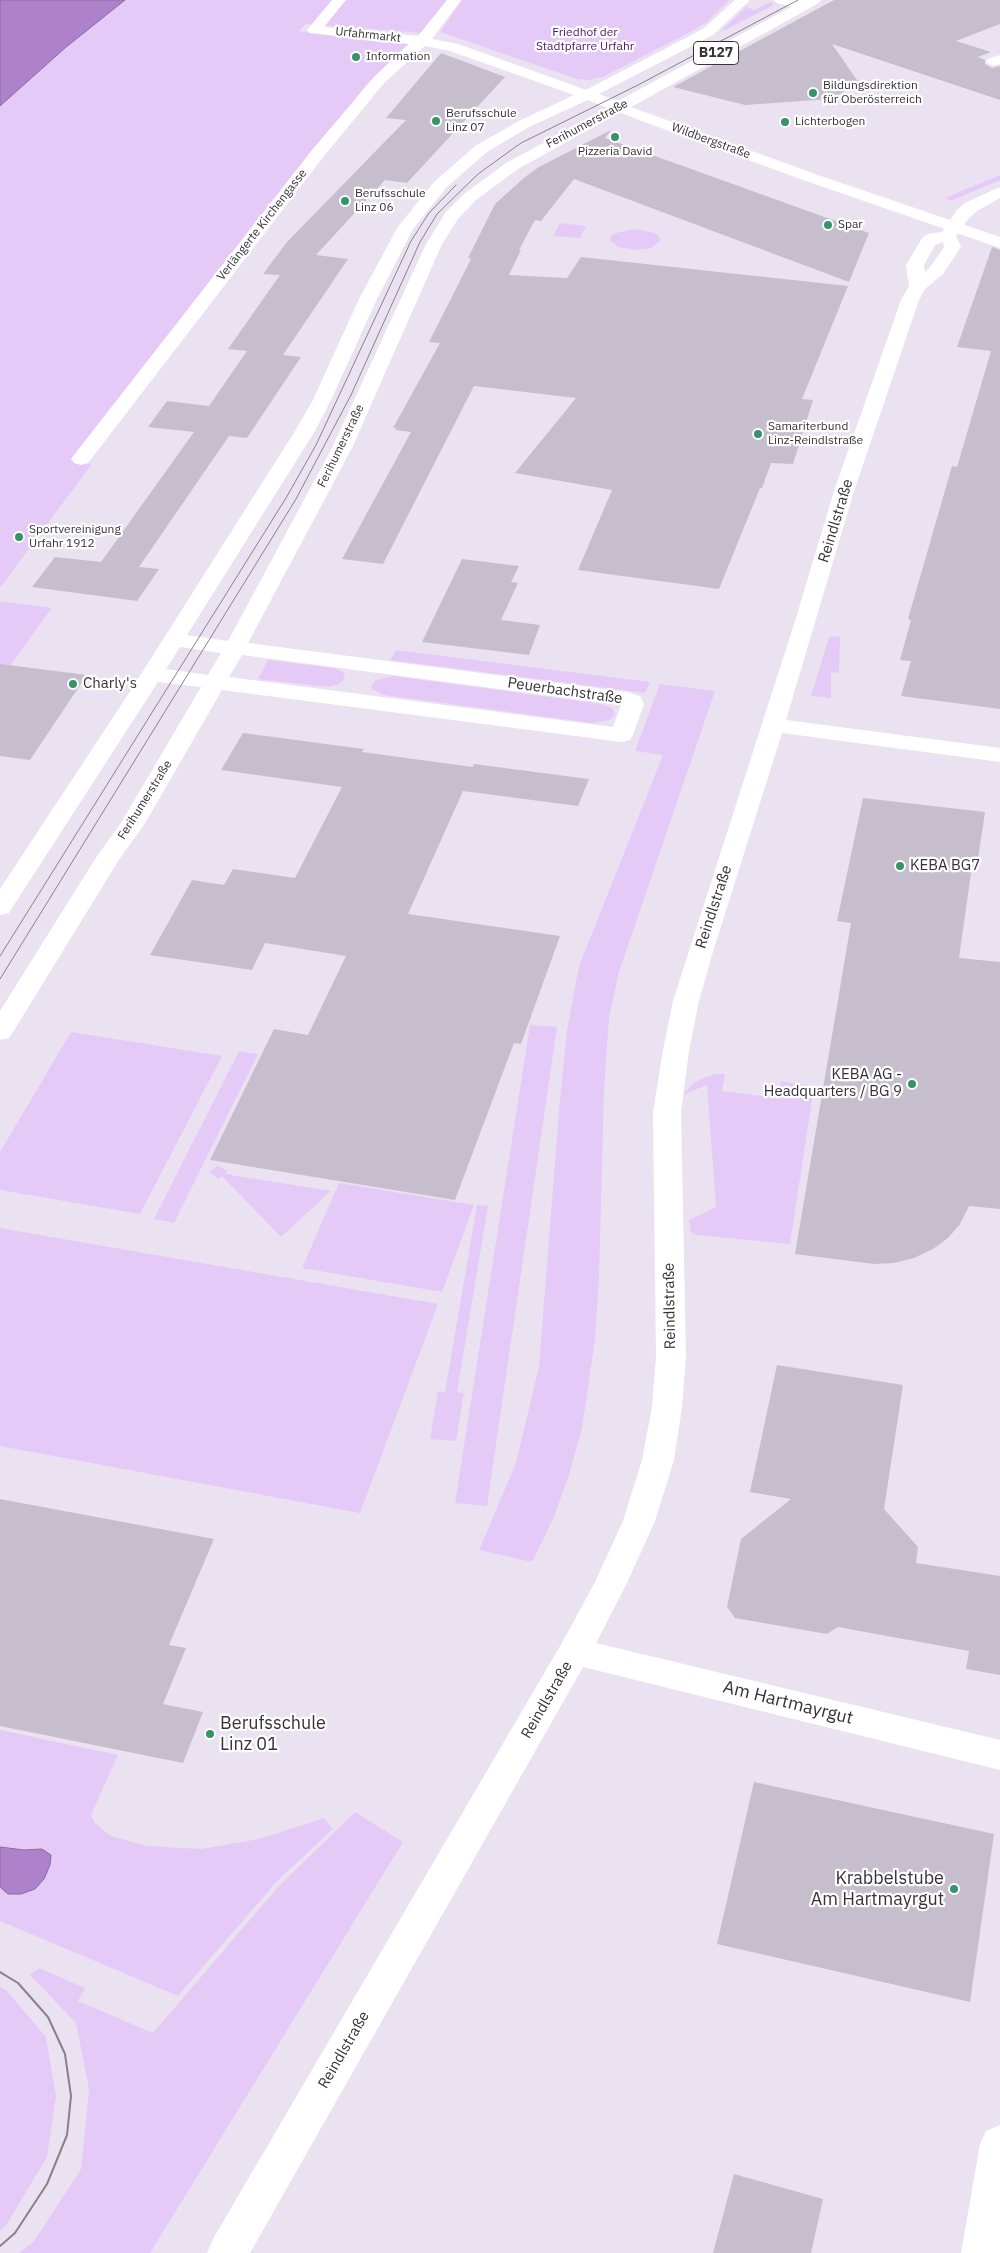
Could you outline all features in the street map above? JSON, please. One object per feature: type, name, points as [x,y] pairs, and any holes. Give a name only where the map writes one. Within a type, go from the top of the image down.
[{"type":"street","name":"Urfahrmarkt","points":[[339,0],[314,30],[422,41]]},
{"type":"street","name":"Verlängerte Kirchengasse","points":[[80,459],[318,153],[380,79],[430,33],[454,0]]},
{"type":"street","name":"Ferihumerstraße","points":[[0,908],[286,462],[322,400],[372,291],[398,240],[440,184],[481,149],[524,124],[689,44],[719,24],[743,0]]},
{"type":"street","points":[[781,0],[809,3]]},
{"type":"street","name":"Ferihumerstraße","points":[[0,1032],[109,856],[132,825],[235,648],[342,448],[434,244],[452,216],[470,197],[494,178],[539,150],[809,3]]},
{"type":"street","name":"Wildbergstraße","points":[[422,41],[453,47],[587,95],[950,232],[1000,243]]},
{"type":"street","name":"Reindlstraße","points":[[918,286],[915,265],[928,242],[950,232],[963,214],[971,207],[1000,192]]},
{"type":"street","name":"Reindlstraße","points":[[227,2253],[575,1651],[611,1583],[639,1521],[658,1460],[667,1407],[671,1356],[668,1112],[676,1050],[699,955],[773,725],[844,491],[910,300],[918,286],[938,270],[953,247],[950,232]]},
{"type":"street","name":"Peuerbachstraße","points":[[151,674],[622,735],[633,704],[632,701],[627,699],[173,640]]},
{"type":"street","points":[[345,698],[364,665]]},
{"type":"street","points":[[773,725],[1000,755]]},
{"type":"street","name":"Am Hartmayrgut","points":[[575,1651],[1000,1755]]},
{"type":"street","points":[[982,2253],[1000,2144]]},
{"type":"green space","points":[[125,0],[447,0],[421,33],[306,24],[299,31],[408,44],[365,86],[82,449],[74,456],[91,465],[0,588],[0,106],[65,48]]},
{"type":"green space","name":"Friedhof der Stadtpfarre Urfahr","points":[[462,0],[729,0],[707,22],[694,30],[603,77],[589,80],[577,79],[440,32]]},
{"type":"green space","points":[[770,2],[773,4],[772,6],[719,33],[746,7],[754,10]]},
{"type":"green space","points":[[1000,175],[1000,180],[951,201],[945,198]]},
{"type":"green space","points":[[560,223],[586,226],[580,238],[553,236]]},
{"type":"green space","points":[[635,229],[655,233],[659,236],[660,241],[651,248],[636,250],[618,247],[610,240],[611,236],[616,233]]},
{"type":"green space","points":[[0,601],[52,608],[0,679]]},
{"type":"green space","points":[[829,637],[840,637],[839,673],[831,672],[831,698],[811,696]]},
{"type":"green space","points":[[396,650],[650,682],[645,693],[390,660]]},
{"type":"green space","points":[[268,660],[334,668],[343,672],[345,678],[339,684],[328,687],[258,679]]},
{"type":"green space","points":[[393,676],[602,704],[612,708],[615,714],[610,720],[592,723],[384,695],[372,689],[372,685],[376,680]]},
{"type":"green space","points":[[660,684],[715,691],[619,972],[609,1018],[604,1090],[599,1279],[595,1339],[582,1428],[569,1475],[553,1519],[532,1562],[479,1550],[516,1463],[539,1366],[560,1099],[567,1030],[579,966],[663,755],[635,751]]},
{"type":"green space","points":[[530,1025],[557,1027],[487,1506],[455,1503]]},
{"type":"green space","points":[[71,1032],[222,1056],[140,1214],[0,1190],[0,1152]]},
{"type":"green space","points":[[239,1051],[258,1054],[174,1223],[154,1219]]},
{"type":"green space","points":[[716,1074],[725,1074],[722,1091],[778,1098],[781,1081],[814,1087],[790,1244],[696,1235],[691,1232],[689,1220],[716,1207],[707,1085],[682,1095],[694,1083]]},
{"type":"green space","points":[[218,1166],[227,1171],[225,1174],[331,1191],[281,1237],[222,1176],[218,1179],[209,1172]]},
{"type":"green space","points":[[339,1183],[474,1205],[442,1292],[302,1268]]},
{"type":"green space","points":[[477,1205],[488,1206],[457,1392],[464,1393],[456,1441],[430,1439],[438,1391],[445,1392]]},
{"type":"green space","points":[[0,1228],[438,1304],[360,1513],[0,1446]]},
{"type":"green space","points":[[0,1730],[118,1755],[91,1815],[95,1823],[111,1836],[146,1846],[201,1849],[259,1839],[324,1818],[333,1829],[277,1881],[178,1996],[0,1921]]},
{"type":"green space","points":[[355,1812],[403,1842],[150,2253],[19,2253],[34,2241],[81,2169],[89,2089],[76,2023],[30,1975],[39,1968],[85,1988],[78,2001],[153,2033],[279,1886]]},
{"type":"green space","points":[[0,1987],[7,1991],[46,2037],[56,2096],[47,2157],[7,2224],[0,2230]]},
{"type":"shaded area","points":[[0,0],[125,0],[65,48],[0,106]]},
{"type":"shaded area","points":[[0,1847],[24,1850],[42,1849],[51,1855],[50,1865],[44,1879],[35,1889],[21,1894],[8,1894],[0,1887]]},
{"type":"building","points":[[834,0],[1000,0],[1000,24],[956,41],[991,52],[978,57],[985,60],[985,64],[992,68],[1000,66],[1000,100],[832,44],[859,83],[831,99],[745,105],[673,87]]},
{"type":"building","points":[[441,53],[505,77],[407,183],[385,180],[316,255],[348,259],[283,355],[301,357],[247,438],[229,436],[139,567],[159,569],[137,601],[32,587],[55,557],[101,562],[194,432],[148,427],[167,401],[209,406],[247,351],[228,349],[280,275],[263,274],[287,242],[406,120],[386,118]]},
{"type":"building","points":[[611,130],[605,138],[869,233],[849,282],[574,179],[541,221],[535,220],[519,250],[521,250],[509,275],[567,278],[581,257],[848,286],[802,399],[813,400],[793,464],[771,463],[719,589],[578,570],[612,490],[515,473],[576,398],[474,386],[383,564],[342,559],[411,432],[395,430],[397,428],[393,428],[440,343],[429,342],[471,259],[468,258],[495,204],[539,167]]},
{"type":"building","points":[[992,247],[1000,250],[1000,709],[901,696],[911,661],[900,660],[911,620],[908,619],[952,466],[957,467],[991,351],[957,347]]},
{"type":"building","points":[[462,559],[519,566],[511,582],[518,583],[501,620],[540,625],[529,655],[422,642]]},
{"type":"building","points":[[0,664],[87,675],[30,760],[0,756]]},
{"type":"building","points":[[243,733],[364,749],[362,752],[473,767],[474,764],[589,779],[578,806],[463,791],[408,914],[560,936],[521,1044],[514,1043],[455,1200],[210,1160],[274,1029],[308,1035],[346,956],[265,943],[252,970],[150,955],[192,880],[224,885],[233,869],[295,878],[342,787],[221,770]]},
{"type":"building","name":"KEBA AG - Headquarters / BG 9","points":[[863,798],[985,812],[977,866],[972,866],[959,958],[1000,962],[1000,1209],[969,1206],[960,1224],[948,1238],[933,1249],[914,1258],[894,1263],[874,1264],[795,1254],[851,923],[837,921]]},
{"type":"building","points":[[777,1365],[903,1385],[884,1509],[918,1547],[916,1563],[1000,1576],[1000,1675],[966,1669],[969,1651],[838,1627],[827,1634],[735,1618],[727,1607],[741,1539],[791,1499],[750,1492]]},
{"type":"building","points":[[0,1499],[214,1539],[169,1645],[186,1648],[163,1704],[203,1712],[183,1763],[0,1726]]},
{"type":"building","points":[[754,1782],[994,1834],[970,2002],[717,1944]]},
{"type":"building","points":[[734,2174],[823,2199],[811,2253],[713,2253]]},
{"type":"tram line","points":[[0,979],[296,499],[351,395],[420,242],[437,214],[478,174],[521,143],[638,85],[798,0]]},
{"type":"tram line","points":[[0,956],[286,498],[316,445],[411,241],[429,213],[456,185]]},
{"type":"tram line","points":[[0,1972],[18,1983],[48,2017],[65,2054],[71,2096],[67,2135],[47,2184],[15,2233],[0,2246]]},
{"type":"place","name":"Information","points":[[356,57]]},
{"type":"place","name":"Bildungsdirektion für Oberösterreich","points":[[813,93]]},
{"type":"place","name":"Berufsschule Linz 07","points":[[436,121]]},
{"type":"place","name":"Lichterbogen","points":[[785,122]]},
{"type":"place","name":"Pizzeria David","points":[[615,137]]},
{"type":"place","name":"Berufsschule Linz 06","points":[[345,201]]},
{"type":"place","name":"Spar","points":[[828,225]]},
{"type":"place","name":"Samariterbund Linz-Reindlstraße","points":[[758,434]]},
{"type":"place","name":"Sportvereinigung Urfahr 1912","points":[[19,537]]},
{"type":"place","name":"Charly's","points":[[73,684]]},
{"type":"place","name":"KEBA BG7","points":[[900,866]]},
{"type":"place","name":"KEBA AG - Headquarters / BG 9","points":[[912,1084]]},
{"type":"place","name":"Berufsschule Linz 01","points":[[210,1734]]},
{"type":"place","name":"Krabbelstube Am Hartmayrgut","points":[[954,1889]]}]
